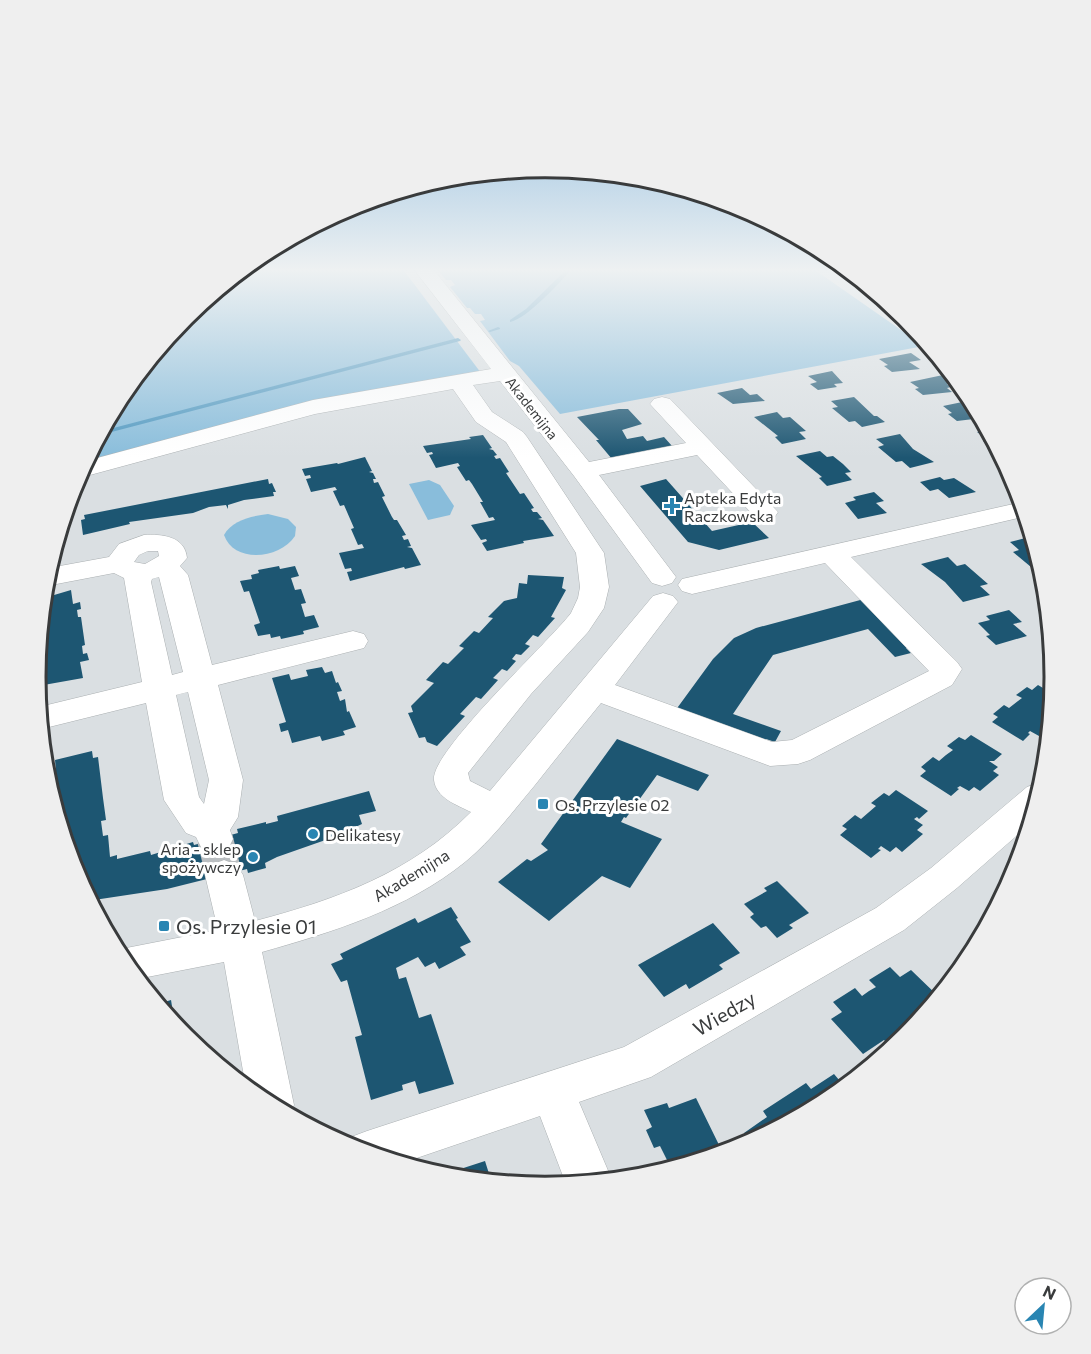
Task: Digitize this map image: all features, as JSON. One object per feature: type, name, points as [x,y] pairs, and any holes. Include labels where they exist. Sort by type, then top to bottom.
[{"type":"street","name":"Akademijna","points":[[136,962],[240,941],[347,908],[394,889],[453,851],[494,808],[595,689],[662,590],[583,471],[472,331]]},
{"type":"street","points":[[93,467],[313,406],[505,373]]},
{"type":"street","points":[[459,381],[484,417],[514,438],[590,553],[594,570],[595,589],[592,601],[572,632],[534,671],[458,761],[451,773],[451,782],[458,790],[494,808]]},
{"type":"street","points":[[662,404],[765,512]]},
{"type":"street","points":[[583,471],[702,447]]},
{"type":"street","points":[[662,590],[674,603],[688,600],[694,593],[692,585],[1016,511]]},
{"type":"street","points":[[595,689],[770,754],[781,754],[798,752],[941,678],[946,669],[832,554]]},
{"type":"street","points":[[57,576],[140,568],[174,575],[226,780],[217,848],[240,941],[269,1093]]},
{"type":"street","points":[[140,568],[137,582],[182,800],[217,848]]},
{"type":"street","points":[[49,716],[353,641]]},
{"type":"street","name":"Wiedzy","points":[[381,1148],[636,1063],[890,919],[944,878],[1027,806]]},
{"type":"street","points":[[552,1090],[586,1174]]},
{"type":"shaded area","points":[[186,331],[450,331],[481,373],[95,463],[113,427],[131,400],[170,348]]},
{"type":"shaded area","points":[[488,331],[903,331],[920,347],[560,414],[519,366],[510,361]]},
{"type":"shaded area","points":[[429,480],[440,485],[454,506],[450,515],[428,520],[409,484]]},
{"type":"shaded area","points":[[268,514],[288,519],[296,527],[295,536],[288,544],[279,550],[258,555],[237,551],[229,544],[224,535],[237,522]]},
{"type":"building","points":[[911,353],[921,360],[909,362],[920,369],[892,372],[884,366],[888,365],[879,359]]},
{"type":"building","points":[[832,371],[843,383],[834,384],[837,387],[818,390],[810,384],[817,382],[808,376]]},
{"type":"building","points":[[942,375],[951,387],[947,388],[952,392],[923,395],[915,389],[919,388],[910,382]]},
{"type":"building","points":[[742,388],[750,395],[757,394],[765,401],[733,404],[717,393]]},
{"type":"building","points":[[854,397],[874,416],[885,422],[862,427],[855,421],[849,422],[832,408],[838,407],[831,401]]},
{"type":"building","points":[[961,402],[972,419],[957,421],[948,414],[952,413],[943,406]]},
{"type":"building","points":[[628,409],[642,424],[622,430],[627,439],[643,436],[647,441],[664,437],[672,446],[612,459],[596,440],[599,440],[577,417]]},
{"type":"building","points":[[777,412],[783,418],[790,417],[806,431],[799,432],[806,439],[782,444],[775,437],[778,436],[754,417]]},
{"type":"building","points":[[900,434],[913,449],[934,462],[910,468],[902,461],[896,462],[878,447],[884,445],[876,439]]},
{"type":"building","points":[[483,435],[492,448],[489,449],[497,455],[494,456],[496,459],[500,458],[509,472],[506,473],[520,494],[524,493],[534,508],[531,509],[533,512],[537,512],[542,518],[538,519],[543,520],[554,536],[523,541],[524,543],[487,551],[482,543],[487,541],[486,539],[481,540],[471,525],[495,520],[493,517],[489,518],[472,484],[469,480],[466,481],[457,467],[460,466],[458,463],[436,468],[429,455],[433,454],[432,452],[427,453],[423,446]]},
{"type":"building","points":[[820,451],[827,457],[833,456],[843,464],[851,472],[845,473],[852,480],[827,486],[819,478],[822,477],[796,456]]},
{"type":"building","points":[[365,457],[372,471],[369,472],[373,473],[376,479],[373,479],[374,483],[378,482],[385,496],[382,497],[392,517],[397,520],[406,535],[402,536],[404,540],[408,539],[411,546],[407,547],[412,548],[421,565],[350,581],[347,572],[352,571],[351,568],[345,569],[339,553],[364,548],[362,544],[358,545],[351,529],[354,528],[344,505],[340,506],[333,491],[337,490],[335,487],[311,492],[306,479],[311,478],[310,475],[305,476],[302,469],[338,464]]},
{"type":"building","points":[[940,477],[944,480],[954,478],[976,492],[949,498],[938,489],[930,491],[920,482]]},
{"type":"building","points":[[268,479],[276,492],[273,492],[274,496],[244,500],[228,505],[228,509],[226,505],[209,507],[193,513],[129,522],[130,524],[83,535],[81,520],[85,519],[84,515]]},
{"type":"building","points":[[666,479],[712,531],[752,522],[769,538],[719,550],[688,542],[640,486]]},
{"type":"building","points":[[874,492],[884,501],[876,503],[887,513],[858,519],[845,503],[856,500],[853,497]]},
{"type":"building","points":[[1024,538],[1032,568],[1013,552],[1019,550],[1010,542]]},
{"type":"building","points":[[948,557],[957,566],[965,564],[988,584],[980,586],[990,595],[963,602],[945,582],[921,564]]},
{"type":"building","points":[[279,566],[280,569],[295,566],[299,576],[291,578],[295,590],[301,589],[306,603],[301,604],[305,617],[314,615],[319,627],[303,631],[304,634],[281,639],[280,636],[271,638],[270,634],[258,636],[254,625],[260,623],[249,591],[244,592],[240,581],[252,579],[251,575],[259,573],[258,570]]},
{"type":"building","points":[[528,575],[564,577],[562,588],[566,590],[551,617],[555,618],[538,637],[533,635],[525,644],[530,646],[521,655],[516,654],[512,659],[516,661],[507,671],[502,669],[493,678],[498,680],[481,699],[476,697],[460,714],[465,716],[437,746],[427,742],[425,737],[419,738],[408,713],[413,712],[411,706],[434,683],[426,680],[443,662],[448,664],[464,648],[459,646],[474,631],[479,633],[493,618],[488,617],[504,601],[517,598],[519,583],[527,584]]},
{"type":"building","points":[[71,590],[73,604],[80,602],[81,609],[77,610],[78,617],[81,617],[85,645],[82,646],[83,654],[87,653],[89,660],[80,662],[83,678],[46,684],[48,644],[54,595]]},
{"type":"building","points":[[864,599],[910,647],[906,648],[911,653],[895,657],[868,629],[773,655],[733,714],[781,731],[775,742],[766,739],[763,744],[675,711],[713,659],[734,638],[756,628]]},
{"type":"building","points":[[1009,610],[1022,622],[1013,624],[1027,636],[996,645],[986,636],[990,635],[978,623],[990,620],[986,616]]},
{"type":"building","points":[[322,667],[325,673],[332,671],[342,691],[337,692],[340,701],[345,699],[347,712],[349,711],[356,727],[343,731],[345,735],[322,741],[320,736],[292,743],[288,730],[281,732],[279,724],[286,722],[272,678],[289,674],[291,680],[308,676],[306,670]]},
{"type":"building","points":[[1038,685],[1044,688],[1041,735],[1039,736],[1030,731],[1023,741],[992,722],[998,717],[993,714],[1004,705],[1009,708],[1022,698],[1016,695],[1027,687],[1032,690]]},
{"type":"building","points":[[971,735],[1002,754],[994,761],[989,761],[998,767],[993,771],[999,775],[980,791],[974,787],[969,791],[960,786],[951,796],[920,776],[926,771],[921,767],[933,757],[939,761],[953,750],[947,746],[959,737],[965,740]]},
{"type":"building","points":[[617,739],[709,775],[698,791],[657,775],[621,822],[662,839],[630,888],[602,876],[549,921],[498,882],[527,859],[531,861],[548,850],[541,844]]},
{"type":"building","points":[[92,751],[93,758],[98,757],[106,820],[101,821],[103,836],[108,835],[110,857],[117,855],[117,859],[150,851],[151,855],[193,842],[194,845],[238,833],[237,829],[278,821],[277,816],[369,791],[376,811],[359,815],[362,824],[334,837],[277,857],[265,863],[266,868],[248,873],[247,869],[167,889],[99,899],[73,837],[56,774],[55,760]]},
{"type":"building","points":[[896,790],[928,811],[919,819],[917,817],[914,819],[923,825],[917,830],[923,834],[902,852],[896,847],[890,852],[881,846],[878,849],[881,850],[871,858],[840,835],[847,829],[842,826],[855,815],[861,819],[876,806],[871,803],[884,793],[889,796]]},
{"type":"building","points":[[777,881],[809,913],[789,925],[793,928],[777,938],[766,926],[761,928],[750,917],[754,914],[744,904],[767,891],[764,888]]},
{"type":"building","points":[[451,907],[471,942],[460,947],[466,955],[439,969],[435,962],[425,967],[418,957],[396,968],[399,979],[406,977],[419,1018],[431,1014],[454,1084],[419,1094],[415,1081],[402,1085],[403,1090],[371,1100],[355,1037],[362,1035],[347,980],[341,982],[331,964],[343,959],[340,954],[415,918],[418,923]]},
{"type":"building","points":[[713,923],[740,953],[719,965],[723,969],[689,989],[686,984],[664,997],[638,965]]},
{"type":"building","points":[[890,967],[900,977],[911,970],[933,991],[886,1042],[884,1040],[863,1054],[831,1019],[842,1012],[833,1002],[855,988],[862,996],[876,987],[869,980]]},
{"type":"building","points":[[834,1074],[839,1080],[795,1109],[766,1125],[744,1133],[767,1117],[763,1111],[806,1083],[811,1089]]},
{"type":"building","points":[[696,1098],[719,1145],[667,1161],[660,1146],[654,1148],[646,1130],[652,1127],[644,1110],[667,1103],[669,1108]]},
{"type":"building","points":[[485,1161],[489,1173],[480,1172],[462,1169]]},
{"type":"waterway","points":[[111,430],[458,340]]},
{"type":"tunnel","points":[[215,839],[224,875]]},
{"type":"place","name":"Apteka Edyta Raczkowska","points":[[672,506]]},
{"type":"place","name":"Os. Przylesie 02","points":[[543,804]]},
{"type":"place","name":"Delikatesy","points":[[313,834]]},
{"type":"place","name":"Aria - sklep spożywczy","points":[[253,857]]},
{"type":"place","name":"Os. Przylesie 01","points":[[164,926]]}]
